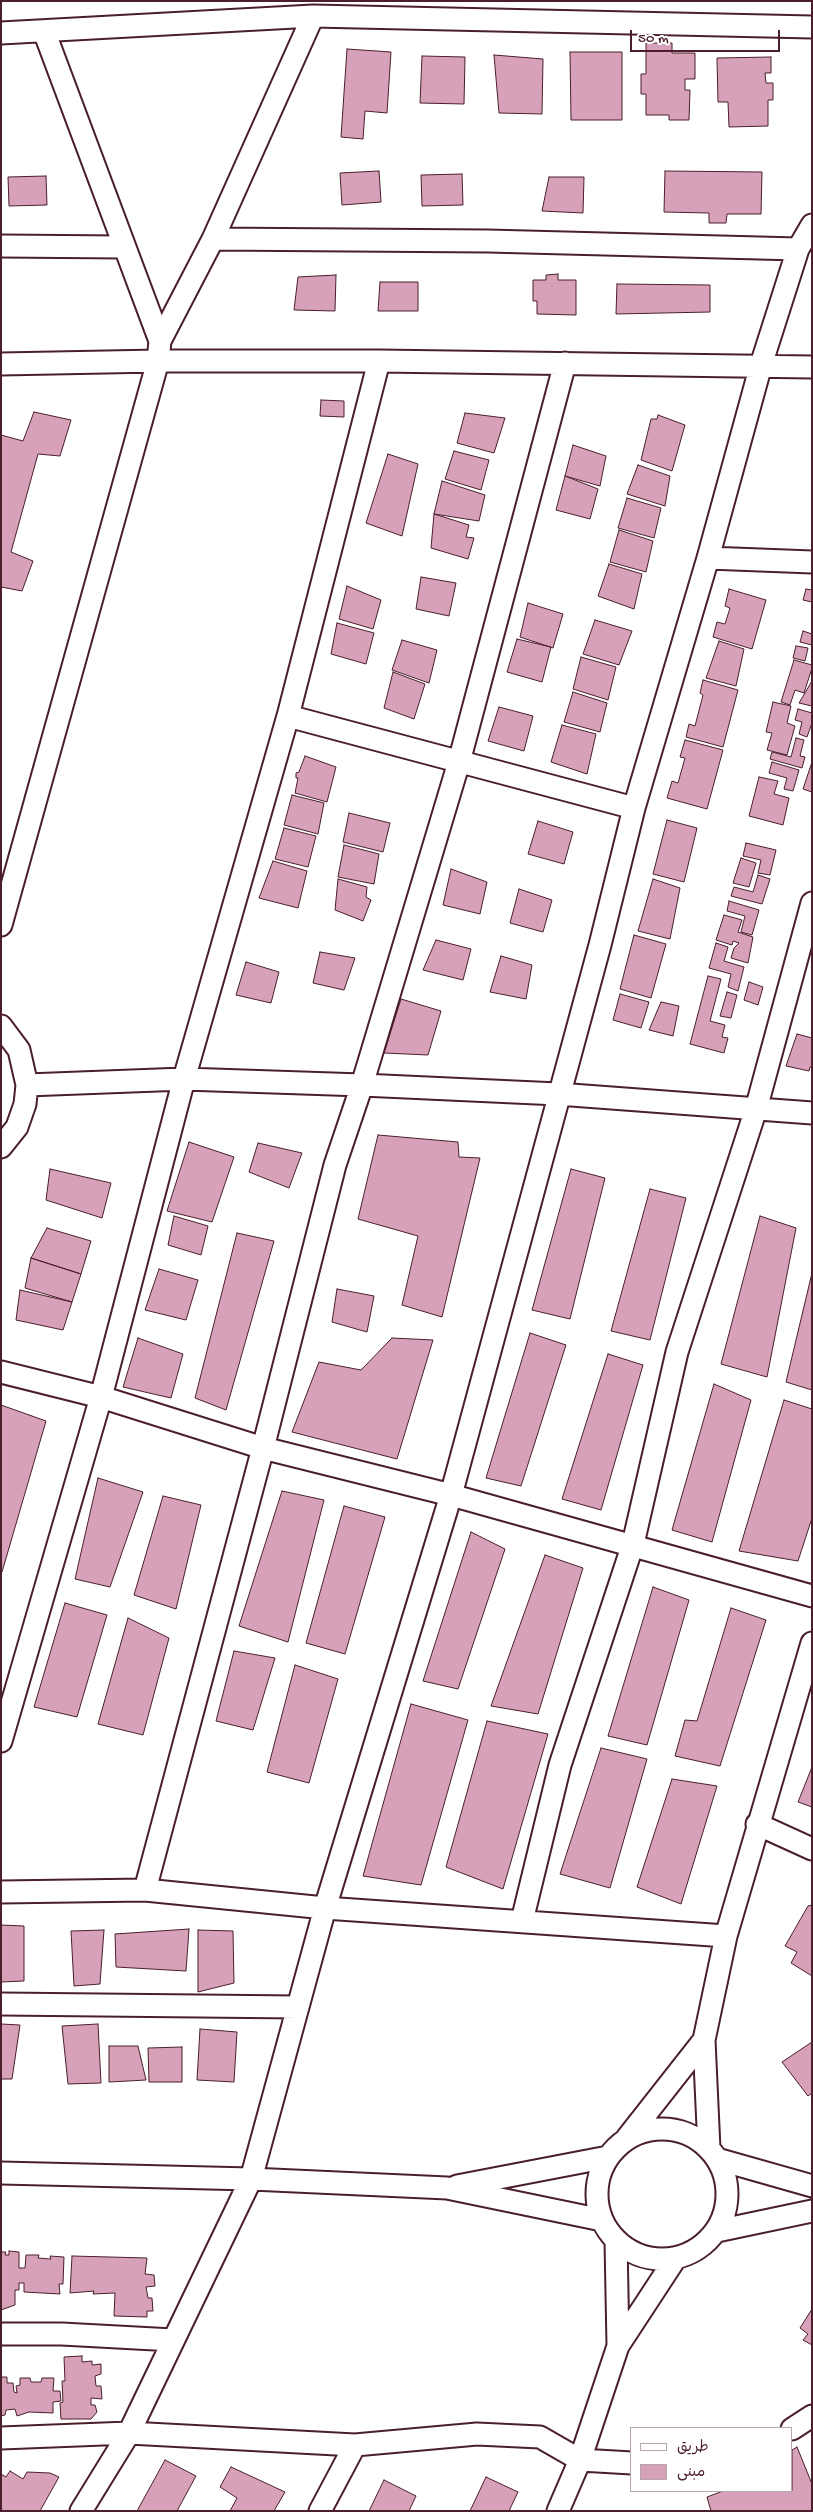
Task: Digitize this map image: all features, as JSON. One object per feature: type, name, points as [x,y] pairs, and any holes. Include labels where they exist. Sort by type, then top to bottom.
[{"type":"street","points":[[1,33],[313,16],[812,27]]},
{"type":"street","points":[[1,925],[159,351],[213,239],[313,16]]},
{"type":"street","points":[[44,32],[159,351]]},
{"type":"street","points":[[81,2511],[129,2433],[251,2179],[325,1908],[451,1495],[558,1094],[600,945],[634,808],[708,558],[761,365],[798,249],[812,225]]},
{"type":"street","points":[[213,239],[488,241],[798,249]]},
{"type":"street","points":[[1,246],[123,247]]},
{"type":"street","points":[[1,364],[159,351],[379,361],[812,367]]},
{"type":"street","points":[[1,1741],[101,1397],[184,1079],[288,716],[379,361]]},
{"type":"street","points":[[145,1890],[263,1448],[335,1165],[362,1085],[459,762],[565,363]]},
{"type":"street","points":[[708,558],[812,562]]},
{"type":"street","points":[[288,716],[634,808]]},
{"type":"street","points":[[522,1920],[560,1765],[633,1544],[677,1352],[756,1109],[812,903]]},
{"type":"street","points":[[1,1026],[19,1050],[27,1085],[26,1104],[17,1128],[1,1147]]},
{"type":"street","points":[[27,1085],[184,1079],[362,1085],[558,1094],[812,1113]]},
{"type":"street","points":[[1,1372],[101,1397],[263,1448],[451,1495],[633,1544],[812,1596]]},
{"type":"street","points":[[713,2154],[704,2040],[726,1936],[812,1643]]},
{"type":"street","points":[[758,1824],[812,1849]]},
{"type":"street","points":[[1,1892],[145,1890],[325,1908],[522,1920],[726,1936]]},
{"type":"street","points":[[1,2004],[298,2007]]},
{"type":"street","points":[[627,2139],[652,2129],[664,2129],[689,2135],[713,2154],[723,2170],[727,2194],[726,2207],[717,2231],[699,2249],[675,2259],[649,2259],[626,2249],[616,2241],[602,2220],[598,2208],[597,2188],[602,2169],[608,2157],[627,2139],[704,2040]]},
{"type":"street","points":[[713,2154],[812,2186]]},
{"type":"street","points":[[447,2188],[608,2157]]},
{"type":"street","points":[[1,2173],[251,2179],[447,2188],[602,2220]]},
{"type":"street","points":[[717,2231],[812,2211]]},
{"type":"street","points":[[616,2241],[618,2346]]},
{"type":"street","points":[[558,2511],[580,2460],[618,2346],[675,2259]]},
{"type":"street","points":[[1,2334],[62,2334],[173,2340]]},
{"type":"street","points":[[793,2428],[812,2416]]},
{"type":"street","points":[[1,2438],[129,2433],[355,2445],[477,2434],[540,2437],[580,2460],[630,2463]]},
{"type":"street","points":[[320,2511],[355,2445]]},
{"type":"building","points":[[646,43],[672,43],[672,53],[695,53],[695,79],[685,79],[685,90],[690,90],[689,120],[669,120],[669,115],[646,115],[646,94],[641,94],[641,74],[646,74]]},
{"type":"building","points":[[347,49],[391,52],[387,113],[365,111],[363,139],[341,137]]},
{"type":"building","points":[[570,52],[622,52],[622,120],[571,120]]},
{"type":"building","points":[[494,55],[543,59],[542,114],[499,113]]},
{"type":"building","points":[[422,56],[465,57],[464,104],[420,103]]},
{"type":"building","points":[[771,57],[771,73],[765,73],[766,83],[773,83],[773,100],[768,100],[768,126],[729,127],[728,102],[718,102],[717,58]]},
{"type":"building","points":[[379,171],[381,202],[342,205],[340,173]]},
{"type":"building","points":[[665,171],[762,172],[761,214],[727,214],[726,223],[709,223],[709,213],[664,212]]},
{"type":"building","points":[[462,174],[463,205],[422,206],[421,175]]},
{"type":"building","points":[[46,176],[47,205],[9,206],[8,177]]},
{"type":"building","points":[[549,177],[584,177],[583,213],[542,211]]},
{"type":"building","points":[[558,274],[558,280],[576,280],[576,315],[537,314],[537,301],[533,301],[533,280],[546,280],[546,275]]},
{"type":"building","points":[[336,275],[335,311],[294,310],[298,277]]},
{"type":"building","points":[[380,282],[418,282],[418,311],[378,311]]},
{"type":"building","points":[[617,284],[710,285],[710,312],[616,314]]},
{"type":"building","points":[[321,400],[344,401],[344,417],[320,416]]},
{"type":"building","points":[[34,412],[71,420],[60,456],[38,454],[11,552],[33,561],[22,591],[1,587],[1,435],[23,441]]},
{"type":"building","points":[[465,413],[505,418],[494,453],[457,443]]},
{"type":"building","points":[[658,415],[685,425],[672,471],[641,460],[651,419],[657,419]]},
{"type":"building","points":[[573,445],[606,456],[600,486],[565,476]]},
{"type":"building","points":[[454,451],[489,460],[481,490],[445,479]]},
{"type":"building","points":[[388,454],[418,464],[402,536],[366,523]]},
{"type":"building","points":[[638,465],[670,476],[665,506],[627,494]]},
{"type":"building","points":[[565,476],[598,489],[590,519],[556,510]]},
{"type":"building","points":[[442,481],[485,495],[479,521],[434,514]]},
{"type":"building","points":[[627,498],[661,508],[654,538],[618,528]]},
{"type":"building","points":[[434,514],[469,525],[466,537],[474,538],[468,559],[431,548]]},
{"type":"building","points":[[619,530],[653,541],[646,572],[610,562]]},
{"type":"building","points":[[609,564],[642,574],[634,609],[598,596]]},
{"type":"building","points":[[421,577],[456,583],[449,616],[416,609]]},
{"type":"building","points":[[347,586],[381,600],[373,629],[339,619]]},
{"type":"building","points":[[729,589],[766,600],[752,649],[713,637],[717,622],[725,624],[730,608],[725,606]]},
{"type":"building","points":[[806,589],[812,590],[812,602],[803,600]]},
{"type":"building","points":[[528,603],[563,614],[553,648],[520,637]]},
{"type":"building","points":[[595,620],[632,631],[619,665],[583,654]]},
{"type":"building","points":[[337,623],[374,633],[366,664],[331,654]]},
{"type":"building","points":[[803,631],[812,634],[812,645],[800,642]]},
{"type":"building","points":[[517,639],[551,647],[542,682],[507,672]]},
{"type":"building","points":[[402,640],[437,650],[429,683],[392,670]]},
{"type":"building","points":[[719,641],[744,649],[736,686],[706,678]]},
{"type":"building","points":[[796,646],[808,648],[805,661],[793,658]]},
{"type":"building","points":[[581,657],[616,667],[608,700],[573,689]]},
{"type":"building","points":[[794,660],[812,665],[812,668],[804,693],[795,690],[790,705],[781,702]]},
{"type":"building","points":[[393,672],[425,684],[414,719],[384,708]]},
{"type":"building","points":[[703,680],[738,690],[723,747],[686,737],[689,724],[695,726],[703,695],[700,693]]},
{"type":"building","points":[[812,681],[812,706],[799,703]]},
{"type":"building","points":[[573,692],[607,703],[600,732],[564,722]]},
{"type":"building","points":[[773,702],[791,706],[787,723],[795,726],[787,755],[767,750],[772,733],[766,732]]},
{"type":"building","points":[[499,707],[533,716],[524,751],[488,741]]},
{"type":"building","points":[[798,709],[812,713],[812,723],[807,737],[799,734],[802,722],[795,720]]},
{"type":"building","points":[[562,725],[596,734],[587,774],[551,762]]},
{"type":"building","points":[[796,738],[804,740],[800,756],[805,757],[802,768],[770,759],[772,752],[791,757]]},
{"type":"building","points":[[685,740],[723,750],[707,809],[667,798],[672,781],[678,783],[685,758],[680,757]]},
{"type":"building","points":[[305,756],[336,767],[327,802],[295,793],[298,778],[296,778],[296,773],[299,772]]},
{"type":"building","points":[[772,762],[799,770],[793,791],[784,789],[787,778],[769,773]]},
{"type":"building","points":[[812,762],[812,792],[803,789]]},
{"type":"building","points":[[759,777],[778,781],[774,794],[789,798],[783,825],[749,816]]},
{"type":"building","points":[[292,795],[324,803],[318,834],[284,825]]},
{"type":"building","points":[[349,813],[390,823],[383,852],[343,842]]},
{"type":"building","points":[[667,820],[697,828],[684,882],[653,874]]},
{"type":"building","points":[[538,821],[573,832],[564,864],[528,854]]},
{"type":"building","points":[[284,828],[316,836],[308,867],[275,859]]},
{"type":"building","points":[[746,843],[776,850],[770,875],[758,873],[761,860],[743,856]]},
{"type":"building","points":[[344,845],[379,854],[374,884],[338,877]]},
{"type":"building","points":[[741,858],[756,863],[749,887],[733,883]]},
{"type":"building","points":[[273,861],[307,871],[298,908],[259,898]]},
{"type":"building","points":[[451,869],[487,882],[480,914],[443,905]]},
{"type":"building","points":[[758,875],[770,879],[762,904],[731,896],[734,887],[753,892]]},
{"type":"building","points":[[338,879],[367,887],[366,897],[371,900],[363,921],[335,910]]},
{"type":"building","points":[[653,879],[680,888],[670,939],[638,931]]},
{"type":"building","points":[[519,889],[552,900],[543,932],[510,923]]},
{"type":"building","points":[[729,901],[759,910],[752,935],[741,932],[745,916],[727,911]]},
{"type":"building","points":[[724,915],[742,920],[738,932],[753,937],[748,963],[731,958],[734,948],[739,943],[733,941],[732,945],[716,940]]},
{"type":"building","points":[[634,935],[666,944],[651,998],[620,989]]},
{"type":"building","points":[[436,940],[471,949],[463,980],[423,970]]},
{"type":"building","points":[[716,943],[728,947],[724,961],[744,967],[738,991],[728,987],[731,974],[709,968]]},
{"type":"building","points":[[320,952],[355,958],[344,990],[313,983]]},
{"type":"building","points":[[501,956],[532,965],[526,999],[490,992]]},
{"type":"building","points":[[246,962],[279,972],[271,1003],[236,995]]},
{"type":"building","points":[[708,976],[721,979],[710,1021],[725,1025],[722,1037],[728,1038],[724,1053],[690,1044]]},
{"type":"building","points":[[749,982],[763,987],[758,1005],[744,1000]]},
{"type":"building","points":[[727,992],[737,995],[731,1018],[720,1016]]},
{"type":"building","points":[[620,994],[649,1002],[641,1028],[613,1020]]},
{"type":"building","points":[[401,999],[441,1011],[428,1055],[384,1053]]},
{"type":"building","points":[[661,1002],[679,1006],[673,1036],[649,1030]]},
{"type":"building","points":[[797,1034],[812,1038],[812,1067],[810,1067],[809,1071],[786,1066]]},
{"type":"building","points":[[378,1135],[458,1142],[459,1157],[480,1158],[442,1317],[402,1305],[418,1236],[358,1219]]},
{"type":"building","points":[[189,1142],[234,1157],[212,1222],[167,1211]]},
{"type":"building","points":[[258,1143],[302,1153],[289,1188],[249,1172]]},
{"type":"building","points":[[50,1169],[111,1183],[102,1218],[46,1200]]},
{"type":"building","points":[[571,1169],[605,1178],[570,1319],[532,1310]]},
{"type":"building","points":[[650,1189],[686,1198],[650,1340],[611,1331]]},
{"type":"building","points":[[174,1216],[208,1226],[201,1255],[168,1245]]},
{"type":"building","points":[[760,1216],[796,1228],[767,1377],[721,1364]]},
{"type":"building","points":[[47,1228],[91,1241],[81,1274],[31,1258]]},
{"type":"building","points":[[237,1233],[274,1241],[226,1410],[195,1398]]},
{"type":"building","points":[[31,1258],[81,1274],[72,1302],[25,1288]]},
{"type":"building","points":[[159,1269],[198,1280],[186,1320],[145,1310]]},
{"type":"building","points":[[812,1273],[812,1390],[786,1382]]},
{"type":"building","points":[[337,1289],[374,1296],[367,1332],[332,1322]]},
{"type":"building","points":[[20,1290],[72,1302],[63,1330],[16,1320]]},
{"type":"building","points":[[530,1333],[566,1345],[521,1486],[486,1478]]},
{"type":"building","points":[[138,1338],[183,1354],[171,1398],[123,1387]]},
{"type":"building","points":[[392,1338],[433,1340],[397,1459],[292,1432],[319,1362],[361,1370]]},
{"type":"building","points":[[608,1354],[643,1365],[601,1510],[562,1499]]},
{"type":"building","points":[[714,1384],[751,1400],[712,1542],[672,1530]]},
{"type":"building","points":[[784,1400],[812,1409],[812,1518],[798,1561],[739,1551]]},
{"type":"building","points":[[1,1405],[46,1421],[2,1572],[1,1572]]},
{"type":"building","points":[[98,1478],[143,1492],[110,1587],[75,1579]]},
{"type":"building","points":[[282,1491],[324,1500],[288,1642],[239,1626]]},
{"type":"building","points":[[163,1496],[201,1505],[176,1609],[134,1595]]},
{"type":"building","points":[[344,1506],[385,1517],[345,1654],[306,1643]]},
{"type":"building","points":[[471,1532],[505,1549],[458,1689],[423,1681]]},
{"type":"building","points":[[545,1555],[583,1568],[538,1714],[491,1706]]},
{"type":"building","points":[[653,1587],[689,1600],[647,1745],[608,1736]]},
{"type":"building","points":[[65,1603],[107,1615],[77,1717],[34,1707]]},
{"type":"building","points":[[731,1608],[766,1620],[720,1766],[675,1756],[685,1720],[697,1721]]},
{"type":"building","points":[[128,1618],[169,1638],[143,1735],[98,1724]]},
{"type":"building","points":[[234,1651],[275,1658],[253,1730],[216,1721]]},
{"type":"building","points":[[295,1665],[338,1679],[309,1783],[267,1772]]},
{"type":"building","points":[[411,1704],[468,1720],[421,1885],[363,1876]]},
{"type":"building","points":[[487,1721],[548,1734],[503,1889],[446,1867]]},
{"type":"building","points":[[601,1748],[647,1759],[610,1888],[560,1874]]},
{"type":"building","points":[[812,1767],[812,1807],[798,1802]]},
{"type":"building","points":[[672,1779],[717,1786],[681,1904],[637,1887]]},
{"type":"building","points":[[812,1905],[812,1976],[791,1963],[797,1952],[785,1946],[808,1906]]},
{"type":"building","points":[[1,1925],[24,1926],[24,1981],[1,1982]]},
{"type":"building","points":[[189,1929],[186,1971],[116,1967],[115,1934]]},
{"type":"building","points":[[104,1930],[100,1984],[74,1986],[71,1931]]},
{"type":"building","points":[[198,1930],[233,1931],[234,1983],[198,1992]]},
{"type":"building","points":[[1,2024],[20,2025],[12,2079],[1,2079]]},
{"type":"building","points":[[98,2024],[101,2083],[68,2084],[62,2026]]},
{"type":"building","points":[[200,2029],[237,2032],[234,2082],[197,2080]]},
{"type":"building","points":[[812,2042],[812,2093],[808,2096],[782,2062]]},
{"type":"building","points":[[109,2046],[138,2046],[146,2080],[109,2082]]},
{"type":"building","points":[[182,2047],[182,2082],[149,2082],[148,2048]]},
{"type":"building","points":[[9,2251],[19,2252],[19,2268],[25,2268],[26,2255],[39,2255],[38,2258],[51,2259],[50,2256],[64,2257],[63,2284],[59,2284],[60,2294],[24,2292],[24,2283],[19,2283],[19,2290],[15,2290],[15,2305],[1,2310],[1,2252],[6,2252],[5,2255],[9,2255]]},
{"type":"building","points":[[72,2256],[147,2258],[145,2274],[154,2275],[155,2286],[146,2287],[148,2298],[152,2298],[153,2311],[147,2311],[147,2317],[114,2316],[115,2293],[93,2294],[94,2291],[70,2293]]},
{"type":"building","points":[[812,2309],[812,2345],[803,2340],[808,2334],[800,2328]]},
{"type":"building","points":[[82,2356],[82,2362],[92,2361],[92,2365],[101,2364],[101,2374],[95,2376],[96,2386],[101,2386],[102,2399],[91,2398],[91,2405],[95,2405],[97,2412],[91,2419],[61,2419],[60,2403],[63,2402],[62,2381],[65,2381],[64,2357]]},
{"type":"building","points":[[1,2377],[7,2377],[7,2383],[13,2383],[14,2392],[17,2393],[16,2386],[20,2385],[20,2378],[30,2378],[31,2382],[41,2382],[42,2378],[54,2378],[53,2391],[60,2391],[61,2401],[53,2402],[53,2413],[29,2412],[17,2416],[15,2409],[6,2410],[5,2415],[1,2416]]},
{"type":"building","points":[[797,2447],[812,2484],[812,2511],[711,2511],[707,2497],[720,2492],[793,2492],[793,2449]]},
{"type":"building","points":[[165,2460],[196,2476],[177,2511],[137,2511]]},
{"type":"building","points":[[231,2467],[285,2492],[274,2511],[230,2511],[237,2498],[220,2487]]},
{"type":"building","points":[[10,2471],[23,2479],[27,2472],[50,2473],[59,2477],[40,2511],[1,2511],[1,2474],[6,2477]]},
{"type":"building","points":[[486,2477],[518,2492],[509,2511],[470,2511]]},
{"type":"building","points":[[384,2480],[416,2496],[409,2511],[369,2511]]}]
